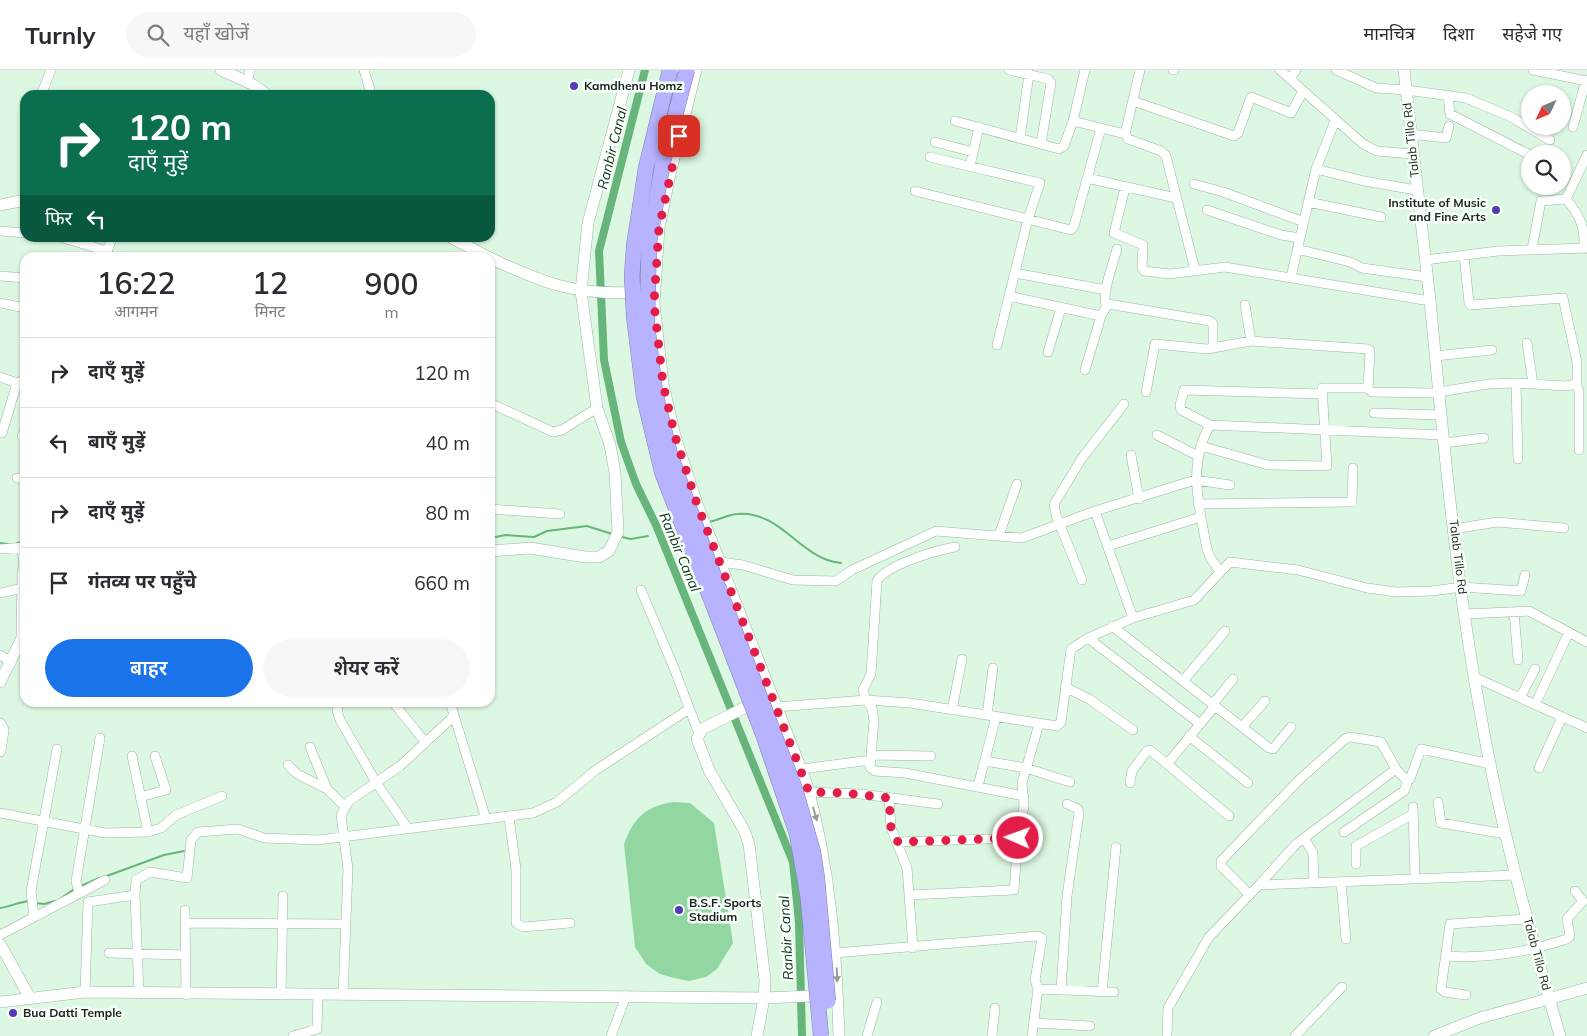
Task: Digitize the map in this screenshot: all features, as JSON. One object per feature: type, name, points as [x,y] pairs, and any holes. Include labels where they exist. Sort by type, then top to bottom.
[{"type":"highway","points":[[670,70],[646,168],[634,246],[632,276],[634,316],[644,397],[664,479],[763,734],[797,834],[808,898],[821,1036]]},
{"type":"highway","points":[[686,70],[663,162],[649,244],[647,324],[655,392],[670,454],[706,555],[795,789],[805,823],[820,898],[830,1036]]},
{"type":"street","points":[[44,90],[51,70]]},
{"type":"street","points":[[221,70],[248,82],[258,90]]},
{"type":"street","points":[[248,82],[250,70]]},
{"type":"street","points":[[364,70],[370,90]]},
{"type":"street","points":[[495,551],[530,548],[592,558],[605,555],[617,538],[614,464],[597,408],[585,291],[584,244],[629,70]]},
{"type":"street","points":[[664,70],[642,157],[629,242],[627,293],[637,388],[654,462],[744,711],[784,803],[798,861],[815,1036]]},
{"type":"street","points":[[696,70],[670,174],[659,228],[654,303],[663,384],[675,436],[697,504],[809,792],[823,848],[835,953],[839,1036]]},
{"type":"street","points":[[1009,70],[1048,79],[1052,83],[1041,144]]},
{"type":"street","points":[[955,121],[1062,149],[1073,121],[1085,70]]},
{"type":"street","points":[[1125,134],[1140,70]]},
{"type":"street","points":[[1280,70],[1335,121],[1370,149],[1412,154]]},
{"type":"street","points":[[1290,79],[1296,70]]},
{"type":"street","points":[[1336,70],[1376,88],[1448,95],[1491,107],[1520,121],[1550,140]]},
{"type":"street","name":"Talab Tillo Rd","points":[[1404,70],[1416,190],[1426,260],[1449,489],[1474,677],[1506,834],[1535,950],[1560,1036]]},
{"type":"street","points":[[1533,70],[1586,81],[1573,127]]},
{"type":"street","points":[[1020,138],[1029,74]]},
{"type":"street","points":[[1133,101],[1234,136],[1238,133],[1251,97],[1291,113],[1303,91]]},
{"type":"street","points":[[1448,95],[1450,114],[1521,150]]},
{"type":"street","points":[[1073,121],[1125,134],[1128,139],[1164,153],[1195,270]]},
{"type":"street","points":[[1291,277],[1316,169],[1335,121]]},
{"type":"street","points":[[1410,134],[1446,138],[1449,126]]},
{"type":"street","points":[[970,166],[979,127]]},
{"type":"street","points":[[915,191],[1071,230],[1074,226],[1101,128]]},
{"type":"street","points":[[935,142],[973,152]]},
{"type":"street","points":[[1566,199],[1587,155]]},
{"type":"street","points":[[930,157],[1039,182],[996,345]]},
{"type":"street","points":[[1316,169],[1364,181],[1416,190]]},
{"type":"street","points":[[1087,178],[1176,198]]},
{"type":"street","points":[[1194,184],[1224,192],[1304,222]]},
{"type":"street","points":[[1126,188],[1114,233],[1143,245],[1143,270],[1165,274],[1225,267],[1430,301]]},
{"type":"street","points":[[1426,260],[1532,249],[1585,248],[1584,218],[1566,199]]},
{"type":"street","points":[[1532,249],[1541,201],[1566,199]]},
{"type":"street","points":[[0,204],[20,201]]},
{"type":"street","points":[[1308,202],[1381,217]]},
{"type":"street","points":[[1207,210],[1281,234],[1300,238]]},
{"type":"street","points":[[0,231],[20,233]]},
{"type":"street","points":[[74,242],[101,252]]},
{"type":"street","points":[[460,242],[479,252]]},
{"type":"street","points":[[1085,370],[1106,305],[1104,300],[1117,249]]},
{"type":"street","points":[[1297,249],[1350,262],[1362,268],[1427,277]]},
{"type":"street","points":[[1464,255],[1469,303],[1471,305],[1564,298],[1577,362],[1577,385],[1583,415],[1579,450]]},
{"type":"street","points":[[495,260],[533,278],[585,291],[610,293],[642,292],[647,294],[654,303]]},
{"type":"street","points":[[1015,274],[1106,290]]},
{"type":"street","points":[[0,276],[20,278]]},
{"type":"street","points":[[1009,296],[1101,316]]},
{"type":"street","points":[[0,303],[20,307]]},
{"type":"street","points":[[1106,305],[1112,303],[1210,321],[1213,324],[1213,348]]},
{"type":"street","points":[[1245,305],[1251,341]]},
{"type":"street","points":[[1048,352],[1061,308]]},
{"type":"street","points":[[1146,392],[1155,344],[1213,348],[1251,341],[1368,349],[1370,351],[1368,388]]},
{"type":"street","points":[[1527,343],[1533,384]]},
{"type":"street","points":[[1435,356],[1492,350]]},
{"type":"street","points":[[0,377],[20,381]]},
{"type":"street","points":[[1201,446],[1268,465],[1324,466],[1328,463],[1322,394],[1322,388],[1324,387],[1368,388],[1372,392],[1439,392],[1473,385],[1516,383],[1577,385]]},
{"type":"street","points":[[1516,383],[1518,458]]},
{"type":"street","points":[[2,433],[20,384]]},
{"type":"street","points":[[1322,394],[1184,390],[1181,410],[1210,425],[1325,430],[1444,439],[1484,438]]},
{"type":"street","points":[[1082,580],[1054,508],[1056,499],[1082,458],[1124,404]]},
{"type":"street","points":[[495,406],[554,432],[562,430],[597,408]]},
{"type":"street","points":[[1374,413],[1441,416]]},
{"type":"street","points":[[1210,425],[1198,456],[1195,480],[1207,549],[1216,566]]},
{"type":"street","points":[[1157,435],[1198,456]]},
{"type":"street","points":[[1131,455],[1139,499]]},
{"type":"street","points":[[1198,504],[1352,502],[1354,468]]},
{"type":"street","points":[[720,562],[743,565],[793,580],[836,581],[852,570],[932,532],[1022,538],[1095,511],[1139,499],[1195,480],[1230,484]]},
{"type":"street","points":[[999,535],[1017,484]]},
{"type":"street","points":[[495,509],[560,514]]},
{"type":"street","points":[[1095,511],[1131,612]]},
{"type":"street","points":[[1108,546],[1201,517]]},
{"type":"street","points":[[1454,528],[1497,522],[1564,528]]},
{"type":"street","points":[[0,549],[20,547]]},
{"type":"street","points":[[955,547],[920,556],[879,578],[870,674],[863,690],[866,700],[872,708],[874,721],[870,767],[872,770],[905,773],[1024,796]]},
{"type":"street","points":[[776,707],[866,700],[910,703],[1055,726],[1060,724],[1069,652],[1131,612],[1194,600],[1202,594],[1216,566],[1228,562],[1298,570],[1367,588],[1396,592],[1423,592],[1462,587],[1521,591],[1525,576]]},
{"type":"street","points":[[0,592],[20,589]]},
{"type":"street","points":[[641,590],[699,734]]},
{"type":"street","points":[[1514,612],[1518,660]]},
{"type":"street","points":[[1465,614],[1532,612],[1587,642]]},
{"type":"street","points":[[1112,626],[1271,749],[1291,727]]},
{"type":"street","points":[[1184,681],[1225,631]]},
{"type":"street","points":[[1535,705],[1570,632]]},
{"type":"street","points":[[1088,638],[1200,724]]},
{"type":"street","points":[[0,682],[20,642]]},
{"type":"street","points":[[0,655],[11,662]]},
{"type":"street","points":[[952,710],[962,660]]},
{"type":"street","points":[[987,715],[994,668]]},
{"type":"street","points":[[1520,698],[1535,669]]},
{"type":"street","points":[[1474,677],[1587,728]]},
{"type":"street","points":[[1167,764],[1200,724],[1233,679]]},
{"type":"street","points":[[1064,687],[1089,699],[1133,730]]},
{"type":"street","points":[[1242,727],[1265,702]]},
{"type":"street","points":[[338,707],[337,710],[340,720],[376,784],[407,827]]},
{"type":"street","points":[[397,707],[425,742]]},
{"type":"street","points":[[451,707],[486,819]]},
{"type":"street","points":[[139,994],[136,880],[146,873],[187,878],[192,836],[198,832],[231,829],[264,838],[312,840],[533,813],[557,802],[596,770],[689,709]]},
{"type":"street","points":[[744,711],[702,729],[699,734],[698,745],[709,770],[744,830],[749,844],[765,980],[764,998],[757,1036]]},
{"type":"street","points":[[343,995],[347,865],[340,821],[344,806],[376,784],[454,716]]},
{"type":"street","points":[[978,786],[996,717]]},
{"type":"street","points":[[1539,768],[1562,717]]},
{"type":"street","points":[[0,724],[3,730],[0,751]]},
{"type":"street","points":[[909,895],[1014,890],[1018,838],[1024,796],[1022,785],[1039,724]]},
{"type":"street","points":[[1189,736],[1248,784]]},
{"type":"street","points":[[1249,894],[1221,866],[1221,861],[1300,779],[1345,739],[1350,737],[1381,742],[1396,769],[1408,781]]},
{"type":"street","points":[[78,890],[100,738]]},
{"type":"street","points":[[310,747],[327,789]]},
{"type":"street","points":[[34,917],[32,902],[57,749]]},
{"type":"street","points":[[1344,832],[1404,791],[1421,749],[1442,756],[1491,764]]},
{"type":"street","points":[[1130,783],[1132,771],[1148,750],[1230,816]]},
{"type":"street","points":[[132,756],[148,832]]},
{"type":"street","points":[[140,797],[166,790],[155,756]]},
{"type":"street","points":[[801,769],[871,758],[931,756]]},
{"type":"street","points":[[985,761],[1026,768],[1070,782]]},
{"type":"street","points":[[288,765],[297,774],[327,789],[344,806]]},
{"type":"street","points":[[1166,1036],[1166,1012],[1215,930],[1287,853],[1304,838],[1396,769]]},
{"type":"street","points":[[809,792],[845,793],[938,804]]},
{"type":"street","points":[[0,813],[112,834],[148,832],[161,828],[176,815],[222,796]]},
{"type":"street","points":[[889,798],[891,828],[907,868],[913,948]]},
{"type":"street","points":[[1438,802],[1441,822],[1506,834]]},
{"type":"street","points":[[1061,990],[1067,896],[1079,813],[1078,809],[1067,804]]},
{"type":"street","points":[[1356,864],[1356,846],[1413,811],[1415,878]]},
{"type":"street","points":[[509,817],[516,869],[516,923],[523,927],[570,923]]},
{"type":"street","points":[[898,842],[1018,838]]},
{"type":"street","points":[[1304,838],[1313,852],[1314,882]]},
{"type":"street","points":[[1102,992],[1116,847]]},
{"type":"street","points":[[1258,885],[1516,875]]},
{"type":"street","points":[[0,935],[78,890],[105,880]]},
{"type":"street","points":[[1341,882],[1346,939]]},
{"type":"street","points":[[1446,956],[1472,957],[1535,950],[1569,938],[1567,919],[1584,901],[1575,891]]},
{"type":"street","points":[[85,992],[88,902],[135,895]]},
{"type":"street","points":[[281,995],[284,896]]},
{"type":"street","points":[[185,910],[186,995]]},
{"type":"street","points":[[1466,995],[1442,990],[1449,925],[1452,922],[1474,924],[1527,919]]},
{"type":"street","points":[[185,923],[346,924]]},
{"type":"street","points":[[835,953],[1040,936],[1035,980],[1038,988],[1032,1036]]},
{"type":"street","points":[[0,944],[30,998]]},
{"type":"street","points":[[109,953],[186,955]]},
{"type":"street","points":[[1434,1036],[1480,1018],[1550,999],[1586,985]]},
{"type":"street","points":[[1295,1036],[1342,987]]},
{"type":"street","points":[[1038,988],[1114,992]]},
{"type":"street","points":[[0,1002],[85,992],[186,995],[764,998],[810,996]]},
{"type":"street","points":[[293,1036],[318,1029],[318,995]]},
{"type":"street","points":[[611,1036],[626,996]]},
{"type":"street","points":[[867,1036],[877,1002]]},
{"type":"street","points":[[992,1036],[995,1008]]},
{"type":"street","points":[[1034,1023],[1090,1026]]},
{"type":"green space","name":"B.S.F. Sports Stadium","points":[[674,802],[690,803],[714,823],[733,943],[717,969],[706,977],[689,981],[660,974],[646,964],[635,947],[624,844],[632,827],[642,814],[656,806]]},
{"type":"waterway","name":"Ranbir Canal","points":[[645,70],[599,251],[604,360],[621,442],[636,484],[656,525],[793,862],[799,922],[802,1036]]},
{"type":"waterway","points":[[708,522],[734,514],[753,515],[779,527],[814,553],[827,560],[841,563]]},
{"type":"waterway","points":[[495,537],[506,535],[534,537],[547,531],[587,526],[612,534]]},
{"type":"waterway","points":[[622,537],[631,539],[648,536]]},
{"type":"waterway","points":[[0,543],[8,544]]},
{"type":"waterway","points":[[104,877],[164,855],[184,851]]},
{"type":"waterway","points":[[81,886],[99,878]]},
{"type":"waterway","points":[[60,899],[74,889]]},
{"type":"waterway","points":[[0,908],[29,901]]},
{"type":"waterway","points":[[36,903],[44,904],[55,901]]},
{"type":"place","name":"Kamdhenu Homz","points":[[574,86]]},
{"type":"place","name":"Institute of Music and Fine Arts","points":[[1496,210]]},
{"type":"place","name":"B.S.F. Sports Stadium","points":[[679,910]]},
{"type":"place","name":"Bua Datti Temple","points":[[13,1013]]},
{"type":"route","points":[[679,136],[659,228],[654,303],[663,384],[675,436],[697,504],[809,792],[861,794],[889,798],[891,828],[898,842],[998,837],[1018,838]]}]
